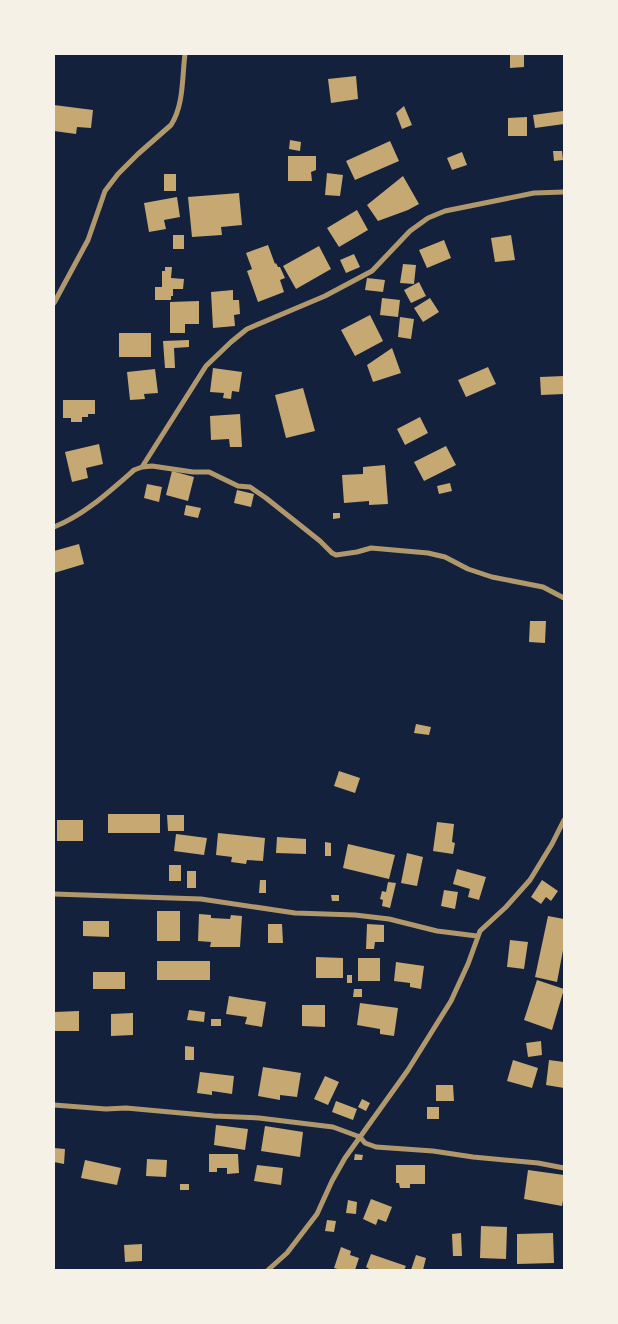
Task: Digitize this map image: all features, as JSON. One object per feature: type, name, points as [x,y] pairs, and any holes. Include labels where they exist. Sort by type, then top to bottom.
[{"type":"street","points":[[54,303],[88,240],[105,191],[118,174],[171,125],[177,115],[180,106],[185,54]]},
{"type":"street","points":[[142,467],[206,366],[231,342],[247,330],[325,296],[372,271],[410,231],[428,218],[444,211],[534,192],[564,192]]},
{"type":"street","points":[[54,527],[78,516],[134,470],[142,467],[152,466],[212,472],[226,481],[255,490],[320,541],[332,554],[357,552],[371,548],[428,553],[445,557],[461,566],[500,579],[544,587],[564,598]]},
{"type":"street","points":[[268,1270],[287,1253],[317,1214],[332,1181],[360,1137],[408,1070],[451,1001],[468,964],[477,936],[485,925],[506,907],[530,880],[564,820]]},
{"type":"street","points":[[54,894],[201,899],[295,912],[389,919],[437,932],[477,936]]},
{"type":"street","points":[[54,1105],[126,1108],[259,1118],[333,1127],[360,1137],[365,1143],[376,1147],[433,1151],[538,1163],[564,1168]]},
{"type":"building","points":[[510,54],[524,54],[524,67],[510,68]]},
{"type":"building","points":[[356,76],[358,99],[331,103],[328,79]]},
{"type":"building","points":[[54,105],[93,110],[91,128],[77,127],[76,134],[54,131]]},
{"type":"building","points":[[404,106],[412,125],[402,129],[396,113]]},
{"type":"building","points":[[563,111],[564,124],[535,128],[533,115]]},
{"type":"building","points":[[527,117],[527,136],[508,136],[508,118]]},
{"type":"building","points":[[290,140],[301,142],[300,151],[289,149]]},
{"type":"building","points":[[390,141],[399,161],[355,180],[346,161]]},
{"type":"building","points":[[553,151],[562,151],[563,160],[554,161]]},
{"type":"building","points":[[462,152],[467,165],[452,170],[447,158]]},
{"type":"building","points":[[288,156],[316,156],[316,170],[311,172],[312,181],[288,181]]},
{"type":"building","points":[[327,173],[343,175],[340,196],[325,195]]},
{"type":"building","points":[[164,174],[176,174],[176,191],[164,191]]},
{"type":"building","points":[[403,176],[419,204],[378,221],[367,205]]},
{"type":"building","points":[[239,193],[242,225],[221,227],[222,235],[192,237],[188,197]]},
{"type":"building","points":[[177,197],[180,217],[164,220],[166,229],[149,232],[144,203]]},
{"type":"building","points":[[357,210],[368,230],[339,247],[327,228]]},
{"type":"building","points":[[173,235],[184,235],[184,249],[173,249]]},
{"type":"building","points":[[511,235],[515,260],[495,262],[491,238]]},
{"type":"building","points":[[444,240],[451,258],[427,268],[419,250]]},
{"type":"building","points":[[268,245],[275,264],[280,267],[285,278],[280,280],[284,292],[258,302],[247,271],[252,269],[246,253]]},
{"type":"building","points":[[319,246],[331,269],[296,289],[283,266]]},
{"type":"building","points":[[354,254],[360,267],[346,273],[340,260]]},
{"type":"building","points":[[403,264],[416,265],[414,284],[400,283]]},
{"type":"building","points":[[165,267],[172,267],[171,278],[184,279],[183,289],[173,289],[171,300],[155,300],[155,287],[162,287],[162,271],[165,271]]},
{"type":"building","points":[[367,278],[385,280],[383,292],[365,290]]},
{"type":"building","points":[[419,282],[426,296],[411,303],[404,290]]},
{"type":"building","points":[[233,290],[233,300],[239,300],[240,314],[234,315],[235,326],[213,328],[211,292]]},
{"type":"building","points":[[382,298],[400,300],[398,317],[380,315]]},
{"type":"building","points":[[430,298],[439,312],[423,322],[414,308]]},
{"type":"building","points":[[199,301],[199,324],[185,324],[185,333],[170,333],[170,302]]},
{"type":"building","points":[[370,315],[383,341],[355,356],[341,330]]},
{"type":"building","points":[[400,317],[414,319],[411,339],[398,337]]},
{"type":"building","points":[[119,333],[151,333],[151,357],[119,357]]},
{"type":"building","points":[[189,340],[189,347],[174,348],[175,368],[165,368],[163,341]]},
{"type":"building","points":[[392,348],[401,373],[373,382],[367,365]]},
{"type":"building","points":[[488,367],[496,384],[466,397],[458,380]]},
{"type":"building","points":[[213,368],[242,372],[239,392],[232,391],[231,399],[223,398],[224,393],[210,392]]},
{"type":"building","points":[[155,369],[158,393],[144,394],[145,399],[130,400],[127,372]]},
{"type":"building","points":[[564,376],[564,394],[541,395],[540,377]]},
{"type":"building","points":[[303,388],[315,431],[286,438],[275,395]]},
{"type":"building","points":[[63,400],[95,400],[95,414],[88,414],[88,417],[82,417],[82,422],[71,422],[71,418],[63,418]]},
{"type":"building","points":[[240,414],[242,447],[230,447],[229,439],[211,440],[210,416]]},
{"type":"building","points":[[420,417],[428,433],[405,445],[397,429]]},
{"type":"building","points":[[99,444],[103,464],[86,468],[88,478],[72,482],[65,452]]},
{"type":"building","points":[[446,446],[456,465],[424,481],[414,462]]},
{"type":"building","points":[[385,465],[388,504],[369,505],[369,501],[344,503],[342,475],[363,474],[363,467]]},
{"type":"building","points":[[172,471],[194,477],[188,501],[166,495]]},
{"type":"building","points":[[450,483],[452,491],[439,494],[437,486]]},
{"type":"building","points":[[147,484],[162,487],[159,502],[144,498]]},
{"type":"building","points":[[237,490],[254,494],[251,507],[234,503]]},
{"type":"building","points":[[186,505],[201,508],[198,518],[184,515]]},
{"type":"building","points":[[333,513],[340,513],[340,518],[333,519]]},
{"type":"building","points":[[79,544],[84,564],[54,573],[54,551]]},
{"type":"building","points":[[530,621],[546,621],[545,643],[529,642]]},
{"type":"building","points":[[416,724],[431,727],[429,735],[414,733]]},
{"type":"building","points":[[339,771],[360,778],[355,793],[334,786]]},
{"type":"building","points":[[108,814],[160,814],[160,833],[108,833]]},
{"type":"building","points":[[167,815],[184,815],[184,831],[168,831]]},
{"type":"building","points":[[57,820],[83,820],[83,841],[57,841]]},
{"type":"building","points":[[437,822],[454,824],[452,842],[455,843],[453,854],[433,851]]},
{"type":"building","points":[[218,833],[265,838],[263,861],[247,860],[246,864],[231,862],[232,857],[216,855]]},
{"type":"building","points":[[176,834],[207,838],[204,855],[174,851]]},
{"type":"building","points":[[277,837],[306,839],[306,854],[276,853]]},
{"type":"building","points":[[325,842],[331,843],[331,856],[325,856]]},
{"type":"building","points":[[348,844],[395,855],[389,879],[343,868]]},
{"type":"building","points":[[407,853],[423,857],[417,886],[401,883]]},
{"type":"building","points":[[169,865],[181,865],[181,881],[169,881]]},
{"type":"building","points":[[457,869],[486,877],[479,900],[468,897],[470,889],[453,884]]},
{"type":"building","points":[[187,871],[196,871],[196,888],[187,888]]},
{"type":"building","points":[[260,880],[266,880],[266,893],[259,893]]},
{"type":"building","points":[[542,880],[558,891],[551,901],[546,897],[541,904],[531,897]]},
{"type":"building","points":[[388,882],[396,883],[390,908],[382,906],[383,900],[380,899],[382,891],[386,892]]},
{"type":"building","points":[[444,890],[458,892],[455,909],[441,906]]},
{"type":"building","points":[[331,895],[339,895],[339,901],[332,901]]},
{"type":"building","points":[[157,911],[180,911],[180,941],[157,941]]},
{"type":"building","points":[[199,914],[211,915],[211,918],[230,919],[231,915],[242,916],[240,947],[210,947],[211,942],[198,941]]},
{"type":"building","points":[[548,916],[564,919],[564,945],[557,982],[535,977]]},
{"type":"building","points":[[83,921],[109,921],[109,937],[83,936]]},
{"type":"building","points":[[268,924],[282,924],[283,943],[268,943]]},
{"type":"building","points":[[367,924],[384,925],[384,942],[375,942],[374,949],[366,949]]},
{"type":"building","points":[[510,940],[528,942],[524,969],[507,967]]},
{"type":"building","points":[[316,957],[343,958],[343,978],[316,978]]},
{"type":"building","points":[[358,958],[380,958],[380,981],[358,981]]},
{"type":"building","points":[[157,961],[210,961],[210,980],[157,980]]},
{"type":"building","points":[[396,962],[424,966],[421,989],[410,987],[410,983],[394,981]]},
{"type":"building","points":[[93,972],[125,972],[125,989],[93,989]]},
{"type":"building","points":[[347,975],[352,975],[352,983],[347,983]]},
{"type":"building","points":[[537,980],[564,989],[552,1030],[524,1020]]},
{"type":"building","points":[[354,989],[362,989],[362,997],[353,997]]},
{"type":"building","points":[[229,996],[266,1002],[262,1027],[245,1024],[247,1017],[226,1014]]},
{"type":"building","points":[[360,1003],[398,1008],[394,1036],[380,1034],[380,1029],[357,1025]]},
{"type":"building","points":[[302,1005],[325,1005],[325,1027],[302,1026]]},
{"type":"building","points":[[189,1010],[205,1012],[204,1022],[187,1020]]},
{"type":"building","points":[[79,1011],[79,1031],[54,1031],[54,1012]]},
{"type":"building","points":[[133,1013],[133,1035],[111,1036],[111,1014]]},
{"type":"building","points":[[211,1019],[221,1019],[221,1026],[211,1026]]},
{"type":"building","points":[[541,1041],[542,1055],[528,1057],[526,1043]]},
{"type":"building","points":[[185,1046],[194,1047],[194,1060],[185,1060]]},
{"type":"building","points":[[513,1060],[538,1068],[532,1088],[507,1081]]},
{"type":"building","points":[[549,1060],[564,1062],[564,1088],[546,1085]]},
{"type":"building","points":[[263,1067],[301,1073],[297,1097],[280,1095],[280,1100],[258,1096]]},
{"type":"building","points":[[200,1072],[234,1076],[232,1094],[212,1091],[212,1095],[197,1093]]},
{"type":"building","points":[[325,1076],[339,1082],[328,1105],[314,1099]]},
{"type":"building","points":[[436,1085],[453,1085],[454,1101],[436,1101]]},
{"type":"building","points":[[362,1099],[370,1103],[366,1111],[358,1107]]},
{"type":"building","points":[[336,1101],[357,1109],[353,1120],[332,1112]]},
{"type":"building","points":[[427,1107],[439,1107],[439,1119],[427,1119]]},
{"type":"building","points":[[216,1125],[248,1129],[245,1150],[214,1145]]},
{"type":"building","points":[[265,1126],[303,1132],[300,1157],[261,1151]]},
{"type":"building","points":[[54,1148],[65,1149],[64,1164],[54,1162]]},
{"type":"building","points":[[209,1154],[238,1154],[239,1173],[227,1174],[227,1168],[217,1168],[217,1172],[209,1172]]},
{"type":"building","points":[[355,1154],[363,1155],[362,1160],[354,1160]]},
{"type":"building","points":[[147,1159],[167,1160],[166,1177],[146,1176]]},
{"type":"building","points":[[85,1160],[121,1168],[117,1185],[81,1178]]},
{"type":"building","points":[[257,1165],[283,1168],[281,1185],[254,1181]]},
{"type":"building","points":[[396,1165],[425,1165],[425,1184],[410,1184],[410,1188],[400,1188],[399,1183],[396,1183]]},
{"type":"building","points":[[528,1170],[564,1175],[562,1206],[524,1199]]},
{"type":"building","points":[[180,1184],[189,1184],[189,1190],[180,1190]]},
{"type":"building","points":[[371,1199],[392,1207],[386,1222],[378,1219],[376,1225],[363,1219]]},
{"type":"building","points":[[348,1200],[357,1202],[356,1214],[346,1213]]},
{"type":"building","points":[[327,1220],[336,1221],[334,1232],[325,1231]]},
{"type":"building","points":[[481,1226],[507,1227],[506,1259],[480,1258]]},
{"type":"building","points":[[461,1233],[462,1256],[453,1256],[452,1234]]},
{"type":"building","points":[[553,1233],[554,1263],[517,1264],[517,1234]]},
{"type":"building","points":[[142,1244],[142,1261],[125,1262],[124,1245]]},
{"type":"building","points":[[341,1247],[351,1251],[350,1255],[359,1258],[355,1270],[334,1268]]},
{"type":"building","points":[[371,1254],[406,1266],[404,1270],[371,1270],[366,1267]]},
{"type":"building","points":[[416,1255],[426,1258],[423,1270],[411,1270]]}]
